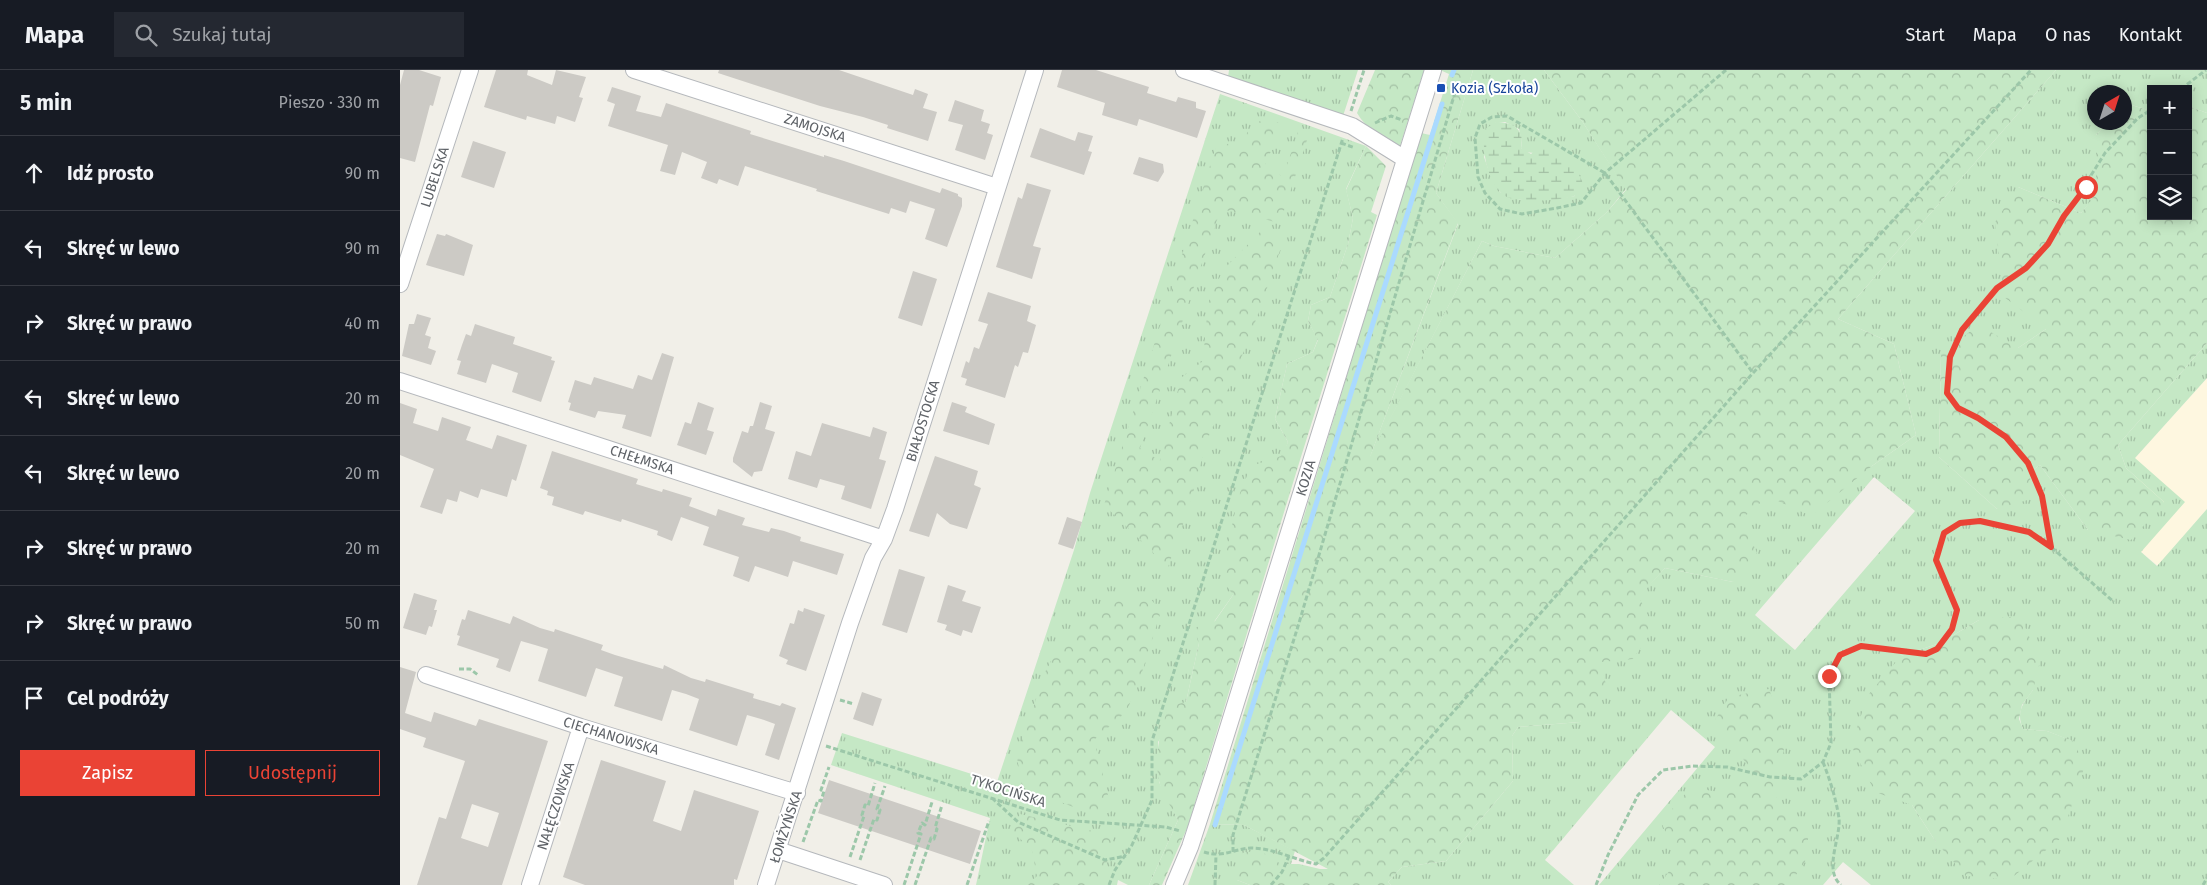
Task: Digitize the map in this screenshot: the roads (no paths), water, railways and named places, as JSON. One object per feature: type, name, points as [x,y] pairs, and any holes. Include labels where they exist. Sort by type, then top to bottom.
[{"type":"street","name":"LUBELSKA","points":[[400,284],[470,70]]},
{"type":"street","name":"ZAMOJSKA","points":[[634,70],[997,187]]},
{"type":"street","name":"BIAŁOSTOCKA","points":[[804,768],[853,614],[873,558],[884,539],[1035,70]]},
{"type":"street","points":[[1184,70],[1352,126],[1404,159]]},
{"type":"street","name":"KOZIA","points":[[1174,885],[1192,842],[1433,70]]},
{"type":"street","name":"CHEŁMSKA","points":[[400,381],[884,539]]},
{"type":"street","name":"CIECHANOWSKA","points":[[426,674],[581,727],[797,793]]},
{"type":"street","name":"NAŁĘCZOWSKA","points":[[530,885],[581,727]]},
{"type":"street","name":"ŁOMŻYŃSKA","points":[[766,885],[804,768]]},
{"type":"street","points":[[778,850],[881,884]]},
{"type":"waterway","points":[[1452,75],[1454,70]]},
{"type":"waterway","points":[[1215,825],[1442,104]]},
{"type":"place","name":"Kozia (Szkoła)","points":[[1441,88]]}]
